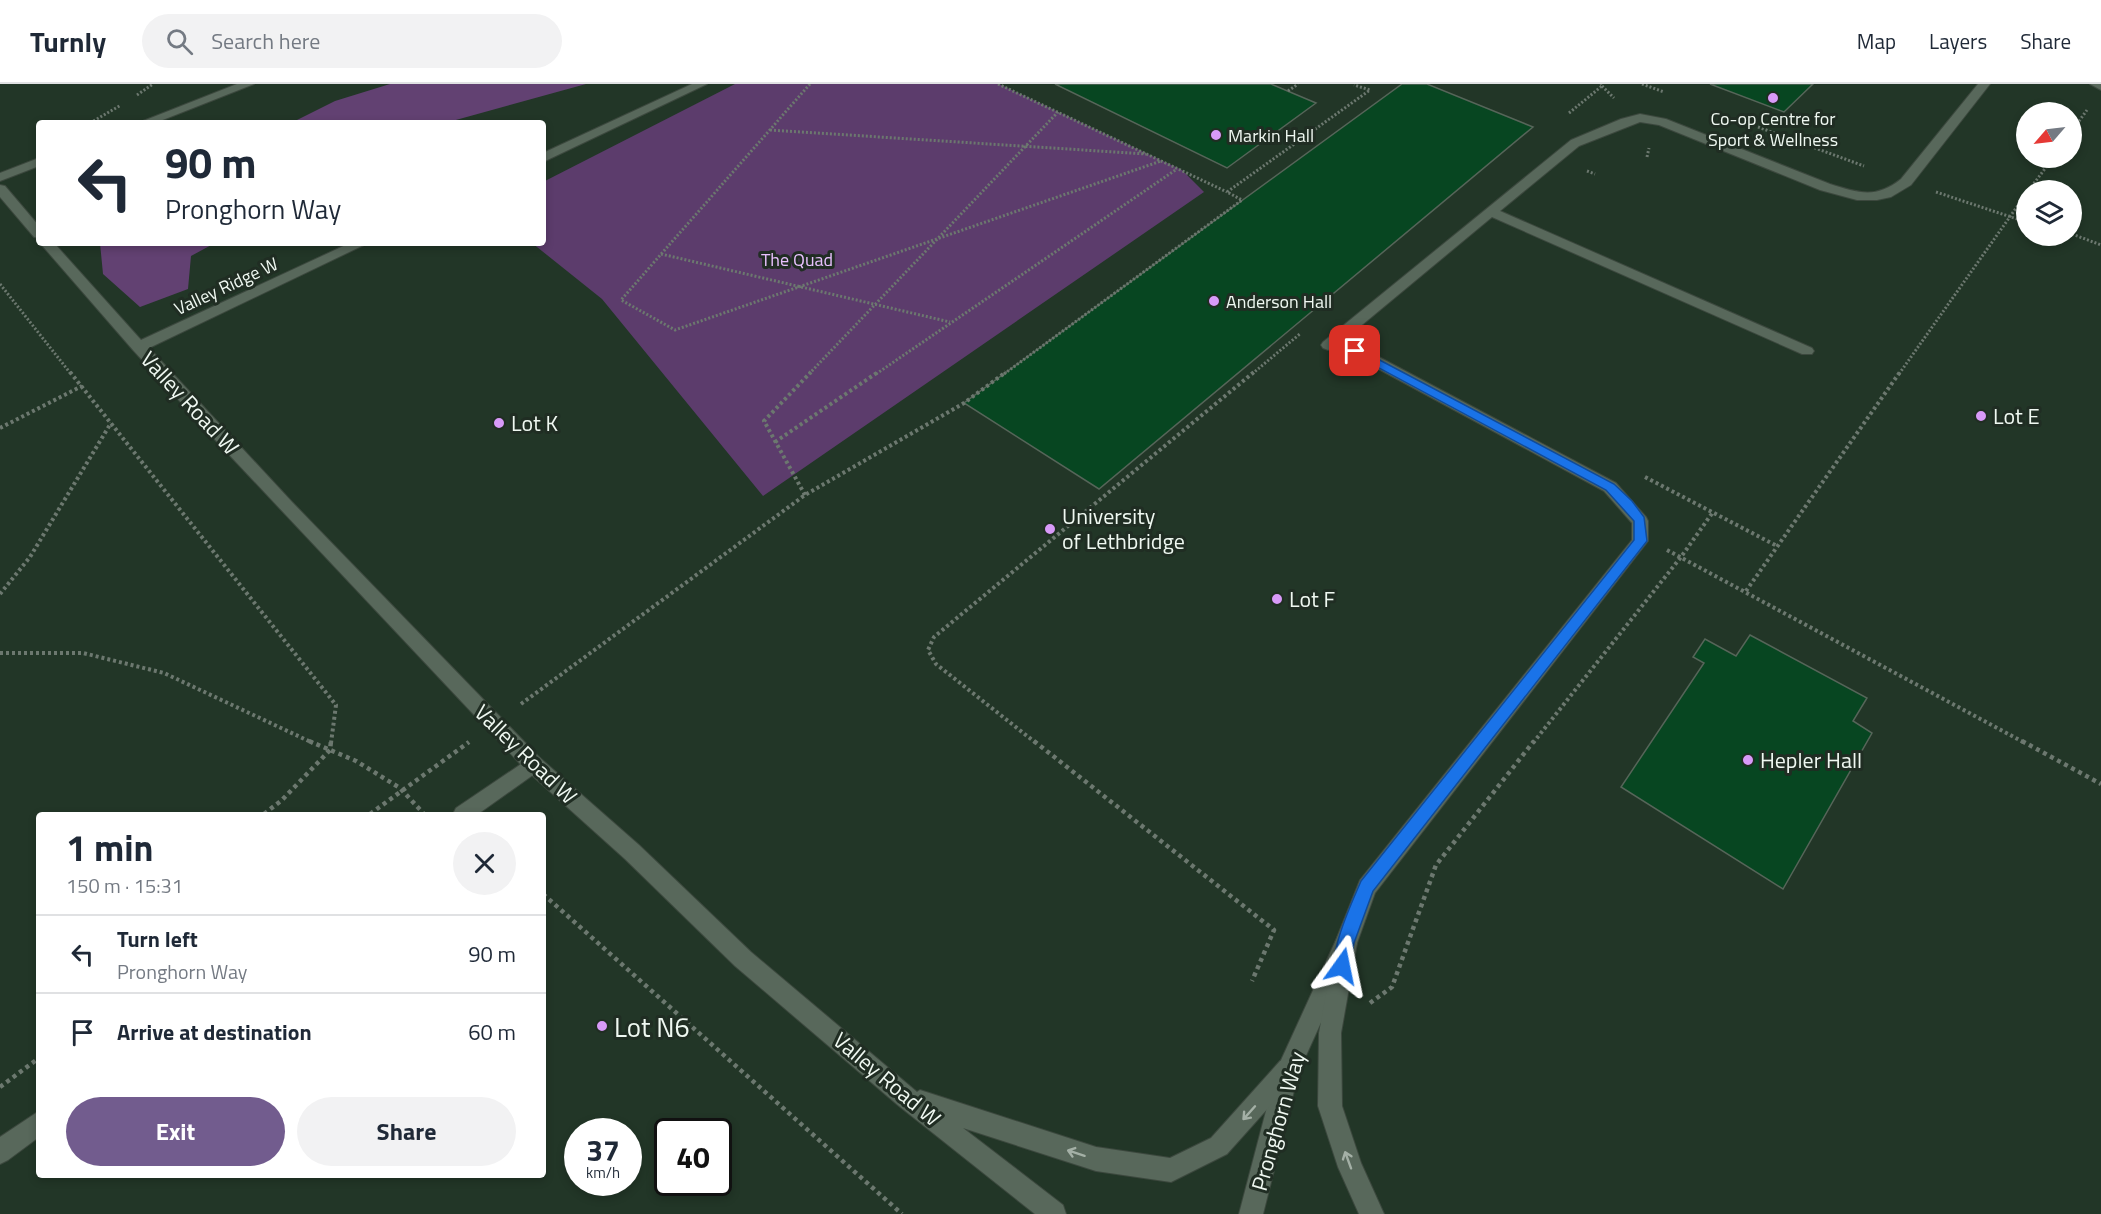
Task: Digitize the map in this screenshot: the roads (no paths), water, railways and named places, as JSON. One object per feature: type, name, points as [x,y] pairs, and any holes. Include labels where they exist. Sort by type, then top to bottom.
[{"type":"street","points":[[152,120],[248,84]]},
{"type":"street","points":[[546,157],[701,84]]},
{"type":"street","points":[[1807,351],[1491,212],[1575,143],[1640,118],[1662,122],[1825,187],[1852,195],[1874,197],[1894,194],[1984,84]]},
{"type":"street","points":[[2096,84],[2101,86]]},
{"type":"street","points":[[0,177],[36,163]]},
{"type":"street","points":[[0,189],[36,231]]},
{"type":"street","name":"Pronghorn Way","points":[[1251,1214],[1288,1069],[1346,943],[1367,886],[1640,541],[1640,521],[1628,504],[1610,487],[1331,343],[1491,212]]},
{"type":"street","name":"Valley Road W","points":[[50,246],[138,347],[533,764],[632,852],[744,959],[907,1098],[1054,1214]]},
{"type":"street","name":"Valley Ridge W","points":[[138,347],[355,246]]},
{"type":"street","points":[[466,812],[533,764]]},
{"type":"street","points":[[1346,943],[1330,1033],[1330,1106],[1350,1167],[1372,1214]]},
{"type":"street","points":[[907,1098],[1096,1159],[1171,1170],[1219,1146],[1288,1069]]},
{"type":"street","points":[[0,1152],[36,1126]]},
{"type":"place","name":"Co-op Centre for Sport & Wellness","points":[[1773,98]]},
{"type":"place","name":"Markin Hall","points":[[1216,135]]},
{"type":"place","name":"Anderson Hall","points":[[1214,301]]},
{"type":"place","name":"Lot E","points":[[1981,416]]},
{"type":"place","name":"Lot K","points":[[499,423]]},
{"type":"place","name":"University of Lethbridge","points":[[1050,529]]},
{"type":"place","name":"Lot F","points":[[1277,599]]},
{"type":"place","name":"Hepler Hall","points":[[1748,760]]},
{"type":"place","name":"Lot N6","points":[[602,1026]]},
{"type":"park label","name":"The Quad","points":[[797,259]]}]
